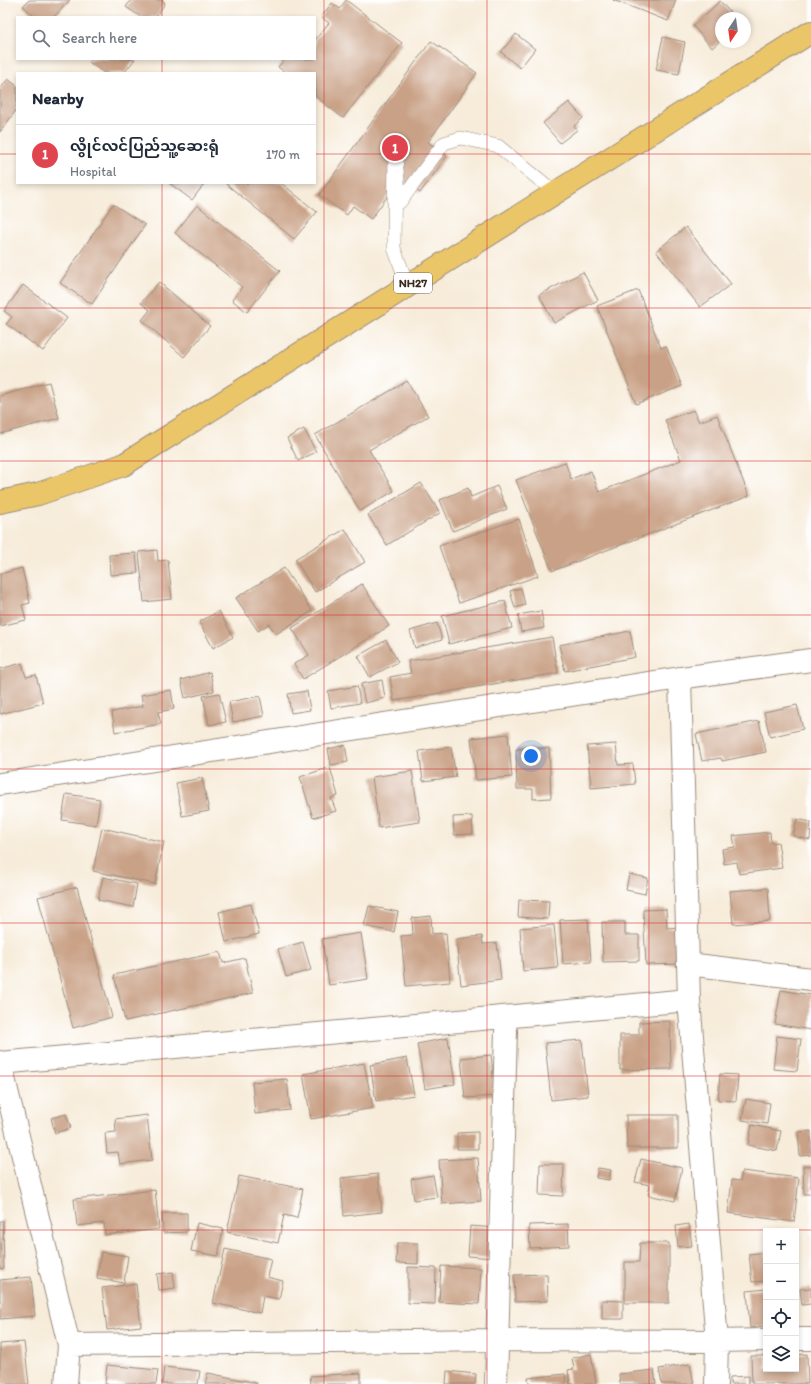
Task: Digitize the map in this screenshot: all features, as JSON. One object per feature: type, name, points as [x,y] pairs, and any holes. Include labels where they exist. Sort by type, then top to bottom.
[{"type":"highway","name":"NH27","points":[[0,502],[38,494],[124,465],[811,32]]},
{"type":"street","points":[[0,784],[680,678],[811,660]]},
{"type":"street","points":[[680,678],[689,1000],[717,1341],[716,1384]]},
{"type":"street","points":[[688,964],[811,979]]},
{"type":"street","points":[[66,1384],[70,1345],[0,1062],[689,1000]]},
{"type":"street","points":[[496,1384],[496,1340],[506,1031]]},
{"type":"street","points":[[799,1339],[811,1339]]},
{"type":"street","points":[[70,1345],[496,1340],[763,1340]]},
{"type":"lane","points":[[408,286],[394,248],[395,148],[400,202],[444,143],[461,138],[498,146],[556,193]]},
{"type":"building","points":[[29,0],[70,0],[55,16],[34,16],[23,6]]},
{"type":"building","points":[[131,0],[162,0],[165,3],[157,16],[140,16],[126,7]]},
{"type":"building","points":[[346,0],[402,43],[343,118],[316,97],[316,72],[285,72],[278,67],[284,60],[316,60],[316,39],[329,23],[321,17],[332,3],[340,9]]},
{"type":"building","points":[[613,0],[676,0],[668,21]]},
{"type":"building","points":[[720,1],[730,12],[715,12],[715,45],[712,48],[693,26]]},
{"type":"building","points":[[516,34],[535,49],[520,68],[501,52]]},
{"type":"building","points":[[663,37],[685,42],[679,74],[656,70]]},
{"type":"building","points":[[431,41],[477,73],[428,142],[447,156],[420,193],[400,179],[371,219],[353,206],[347,215],[319,195]]},
{"type":"building","points":[[90,60],[134,60],[125,72],[103,72],[89,62]]},
{"type":"building","points":[[8,79],[16,85],[16,110],[0,132],[0,89]]},
{"type":"building","points":[[569,102],[583,118],[574,126],[577,130],[560,143],[543,123]]},
{"type":"building","points":[[170,184],[204,184],[192,200]]},
{"type":"building","points":[[226,184],[282,184],[317,212],[294,239]]},
{"type":"building","points":[[113,204],[145,225],[92,304],[60,283]]},
{"type":"building","points":[[197,205],[280,271],[247,312],[232,300],[242,287],[175,233]]},
{"type":"building","points":[[686,227],[731,284],[700,307],[656,251]]},
{"type":"building","points":[[583,272],[598,300],[554,323],[539,295]]},
{"type":"building","points":[[159,282],[210,326],[184,357],[142,320],[150,310],[141,303]]},
{"type":"building","points":[[23,285],[67,318],[43,351],[6,324],[12,317],[4,311]]},
{"type":"building","points":[[638,290],[661,348],[666,346],[682,386],[636,404],[597,306]]},
{"type":"building","points":[[407,381],[428,416],[369,450],[394,491],[360,511],[315,435]]},
{"type":"building","points":[[49,382],[59,418],[0,434],[0,396]]},
{"type":"building","points":[[694,410],[699,422],[717,415],[749,496],[552,571],[516,480],[565,462],[571,479],[591,471],[599,492],[681,460],[665,420]]},
{"type":"building","points":[[304,429],[316,452],[298,461],[287,438]]},
{"type":"building","points":[[421,483],[440,513],[387,545],[368,515]]},
{"type":"building","points":[[497,486],[507,509],[453,531],[440,500],[468,488],[471,497]]},
{"type":"building","points":[[519,519],[538,576],[459,603],[439,546]]},
{"type":"building","points":[[345,529],[365,562],[315,592],[295,559]]},
{"type":"building","points":[[157,550],[158,561],[168,560],[172,599],[144,602],[139,552]]},
{"type":"building","points":[[136,553],[138,573],[110,575],[109,555]]},
{"type":"building","points":[[22,568],[30,603],[22,605],[26,620],[0,626],[0,574]]},
{"type":"building","points":[[284,568],[312,611],[276,634],[269,624],[258,631],[236,598]]},
{"type":"building","points":[[362,584],[389,626],[303,679],[294,664],[309,655],[292,628]]},
{"type":"building","points":[[521,588],[525,605],[515,608],[510,591]]},
{"type":"building","points":[[505,601],[512,628],[449,644],[442,616]]},
{"type":"building","points":[[219,611],[233,637],[213,648],[199,622]]},
{"type":"building","points":[[541,611],[544,628],[521,632],[518,615]]},
{"type":"building","points":[[437,623],[442,640],[415,648],[410,631]]},
{"type":"building","points":[[630,631],[635,657],[565,671],[559,645]]},
{"type":"building","points":[[552,637],[558,673],[394,701],[390,677],[411,673],[408,661]]},
{"type":"building","points":[[386,640],[398,662],[370,677],[358,656]]},
{"type":"building","points":[[22,663],[26,677],[36,675],[43,703],[0,714],[0,669]]},
{"type":"building","points":[[210,672],[214,691],[185,698],[181,680]]},
{"type":"building","points":[[382,680],[385,698],[365,703],[361,684]]},
{"type":"building","points":[[357,686],[360,703],[331,708],[328,691]]},
{"type":"building","points":[[171,690],[174,709],[158,712],[161,724],[115,732],[112,712],[143,706],[141,695]]},
{"type":"building","points":[[307,691],[310,710],[291,713],[288,694]]},
{"type":"building","points":[[219,693],[226,722],[209,725],[203,696]]},
{"type":"building","points":[[260,696],[264,716],[233,722],[229,702]]},
{"type":"building","points":[[797,705],[803,729],[770,737],[764,712]]},
{"type":"building","points":[[759,721],[766,752],[722,761],[721,758],[702,761],[696,734]]},
{"type":"building","points":[[508,734],[512,777],[476,780],[471,738]]},
{"type":"building","points":[[616,744],[618,765],[633,764],[635,784],[591,788],[587,746]]},
{"type":"building","points":[[345,745],[348,762],[331,765],[328,749]]},
{"type":"building","points":[[451,747],[456,777],[423,781],[419,751]]},
{"type":"building","points":[[549,748],[551,798],[533,799],[533,789],[517,789],[516,749]]},
{"type":"building","points":[[330,767],[338,796],[331,798],[336,811],[313,818],[300,777]]},
{"type":"building","points":[[412,771],[420,822],[379,828],[372,777]]},
{"type":"building","points":[[202,778],[209,811],[182,816],[176,783]]},
{"type":"building","points":[[66,794],[100,799],[96,825],[62,820]]},
{"type":"building","points":[[472,816],[473,834],[454,835],[453,817]]},
{"type":"building","points":[[797,819],[811,822],[810,840],[793,836]]},
{"type":"building","points":[[102,828],[164,842],[155,884],[93,871]]},
{"type":"building","points":[[770,832],[771,843],[778,842],[782,868],[739,874],[737,862],[724,864],[722,849],[735,847],[733,836]]},
{"type":"building","points":[[629,874],[648,878],[645,894],[626,890]]},
{"type":"building","points":[[103,877],[137,884],[133,907],[98,900]]},
{"type":"building","points":[[77,887],[112,1017],[73,1028],[38,897]]},
{"type":"building","points":[[768,888],[770,921],[733,924],[730,891]]},
{"type":"building","points":[[519,900],[549,901],[548,919],[518,917]]},
{"type":"building","points":[[251,904],[259,934],[226,942],[219,912]]},
{"type":"building","points":[[369,906],[398,912],[394,932],[364,926]]},
{"type":"building","points":[[666,909],[667,928],[680,927],[682,964],[646,965],[643,910]]},
{"type":"building","points":[[431,916],[432,934],[446,933],[450,982],[406,986],[401,936],[413,935],[412,918]]},
{"type":"building","points":[[588,919],[591,962],[563,964],[560,920]]},
{"type":"building","points":[[602,922],[625,922],[625,935],[639,935],[639,961],[603,962]]},
{"type":"building","points":[[554,925],[558,968],[523,971],[520,928]]},
{"type":"building","points":[[361,933],[368,979],[329,985],[322,939]]},
{"type":"building","points":[[482,936],[483,944],[497,943],[501,980],[461,985],[456,939]]},
{"type":"building","points":[[303,942],[311,970],[286,977],[278,949]]},
{"type":"building","points":[[220,952],[223,963],[245,958],[253,993],[125,1021],[114,975]]},
{"type":"building","points":[[781,990],[811,995],[811,1030],[775,1024]]},
{"type":"building","points":[[670,1021],[671,1069],[620,1070],[620,1035],[639,1035],[639,1022]]},
{"type":"building","points":[[777,1036],[801,1039],[797,1071],[773,1069]]},
{"type":"building","points":[[448,1038],[455,1084],[425,1089],[417,1044]]},
{"type":"building","points":[[582,1040],[588,1096],[551,1100],[545,1043]]},
{"type":"building","points":[[491,1055],[495,1096],[465,1098],[461,1058]]},
{"type":"building","points":[[407,1058],[414,1095],[376,1101],[370,1065]]},
{"type":"building","points":[[364,1063],[373,1108],[311,1119],[303,1074]]},
{"type":"building","points":[[720,1074],[738,1075],[736,1101],[718,1100]]},
{"type":"building","points":[[287,1079],[290,1110],[255,1114],[252,1082]]},
{"type":"building","points":[[746,1099],[770,1103],[767,1124],[742,1120]]},
{"type":"building","points":[[66,1114],[71,1128],[55,1133],[51,1118]]},
{"type":"building","points":[[147,1115],[152,1160],[120,1164],[118,1152],[107,1153],[105,1133],[116,1132],[115,1119]]},
{"type":"building","points":[[626,1115],[678,1115],[678,1148],[627,1148]]},
{"type":"building","points":[[752,1125],[781,1131],[777,1151],[748,1145]]},
{"type":"building","points":[[811,1131],[811,1155],[800,1156],[798,1132]]},
{"type":"building","points":[[478,1132],[478,1149],[457,1149],[457,1133]]},
{"type":"building","points":[[478,1158],[481,1201],[442,1204],[439,1160]]},
{"type":"building","points":[[641,1159],[682,1168],[675,1201],[648,1195],[650,1185],[635,1182]]},
{"type":"building","points":[[540,1164],[564,1164],[563,1196],[539,1195]]},
{"type":"building","points":[[803,1166],[811,1166],[811,1194],[804,1194]]},
{"type":"building","points":[[598,1168],[611,1170],[609,1180],[596,1178]]},
{"type":"building","points":[[742,1171],[799,1178],[794,1222],[728,1213],[732,1180],[740,1181]]},
{"type":"building","points":[[378,1174],[382,1212],[344,1216],[341,1178]]},
{"type":"building","points":[[433,1175],[437,1197],[414,1200],[411,1179]]},
{"type":"building","points":[[239,1176],[303,1189],[297,1218],[284,1215],[278,1243],[227,1232]]},
{"type":"building","points":[[155,1190],[159,1229],[105,1235],[104,1223],[77,1226],[74,1199]]},
{"type":"building","points":[[162,1213],[187,1213],[187,1232],[163,1233]]},
{"type":"building","points":[[0,1221],[3,1221],[4,1268],[0,1269]]},
{"type":"building","points":[[197,1223],[223,1229],[218,1256],[191,1251]]},
{"type":"building","points":[[568,1224],[569,1246],[530,1248],[529,1225]]},
{"type":"building","points":[[689,1224],[692,1246],[678,1247],[676,1226]]},
{"type":"building","points":[[470,1226],[496,1228],[493,1258],[468,1256]]},
{"type":"building","points":[[397,1243],[418,1243],[418,1264],[396,1263]]},
{"type":"building","points":[[640,1243],[669,1243],[669,1303],[625,1303],[625,1262],[639,1262]]},
{"type":"building","points":[[225,1249],[271,1259],[267,1277],[283,1281],[279,1299],[263,1296],[260,1313],[213,1303]]},
{"type":"building","points":[[101,1252],[128,1256],[124,1283],[97,1278]]},
{"type":"building","points":[[763,1252],[763,1281],[752,1282],[749,1254]]},
{"type":"building","points":[[441,1266],[481,1268],[479,1304],[439,1302]]},
{"type":"building","points":[[408,1267],[436,1268],[435,1304],[408,1303]]},
{"type":"building","points":[[173,1272],[175,1288],[159,1290],[157,1274]]},
{"type":"building","points":[[547,1274],[548,1301],[515,1302],[514,1275]]},
{"type":"building","points":[[31,1277],[35,1316],[0,1319],[0,1280]]},
{"type":"building","points":[[136,1284],[141,1326],[107,1330],[102,1288]]},
{"type":"building","points":[[811,1288],[811,1304],[802,1305],[800,1289]]},
{"type":"building","points":[[763,1289],[763,1326],[750,1328],[747,1291]]},
{"type":"building","points":[[602,1300],[623,1301],[623,1319],[602,1319]]},
{"type":"building","points":[[24,1342],[29,1384],[0,1384],[0,1344]]},
{"type":"building","points":[[591,1354],[596,1384],[570,1384],[568,1370],[574,1369],[572,1358]]},
{"type":"building","points":[[807,1354],[808,1384],[752,1384],[751,1356],[763,1356],[763,1372],[799,1372],[799,1355]]},
{"type":"building","points":[[690,1364],[694,1384],[662,1384],[659,1369]]},
{"type":"building","points":[[107,1365],[158,1370],[156,1384],[105,1384]]},
{"type":"building","points":[[164,1367],[200,1371],[198,1384],[162,1384]]},
{"type":"building","points":[[654,1370],[656,1384],[620,1384],[619,1374]]},
{"type":"building","points":[[447,1371],[476,1374],[475,1384],[446,1384]]},
{"type":"building","points":[[208,1373],[257,1383],[257,1384],[205,1384]]},
{"type":"building","points":[[361,1373],[361,1384],[311,1384],[310,1376]]},
{"type":"building","points":[[565,1374],[566,1384],[529,1384],[528,1378]]},
{"type":"building","points":[[749,1376],[749,1384],[730,1384],[730,1377]]},
{"type":"place","name":"လွိုင်လင်ပြည်သူ့ဆေးရုံ","points":[[395,148]]}]
